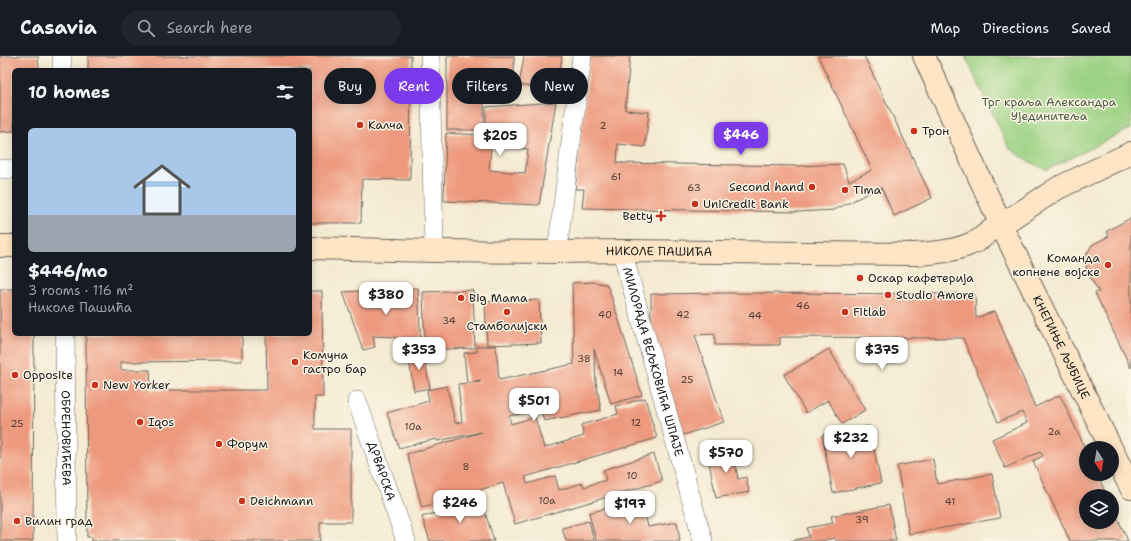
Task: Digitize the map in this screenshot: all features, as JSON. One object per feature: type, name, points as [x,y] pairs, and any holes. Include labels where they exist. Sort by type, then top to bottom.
[{"type":"street","points":[[62,56],[62,68]]},
{"type":"street","points":[[430,56],[434,251]]},
{"type":"street","points":[[557,252],[582,56]]},
{"type":"street","points":[[924,56],[1000,225],[1058,188],[1131,153]]},
{"type":"street","points":[[0,168],[12,169]]},
{"type":"street","name":"НИКОЛЕ ПАШИЋА","points":[[312,248],[434,251],[908,254],[934,253],[962,247],[978,240],[1000,225]]},
{"type":"street","name":"КНЕГИЊЕ ЉУБИЦЕ","points":[[1000,225],[1108,441]]},
{"type":"street","points":[[0,246],[12,246]]},
{"type":"street","name":"МИЛОРАДА ВЕЉКОВИЋА ШПАЈЕ","points":[[622,251],[703,541]]},
{"type":"street","name":"ОБРЕНОВИЋЕВА","points":[[65,336],[67,541]]},
{"type":"street","name":"ДРВАРСКА","points":[[357,401],[406,541]]},
{"type":"street","name":"КНЕГИЊЕ ЉУБИЦЕ","points":[[1119,463],[1131,488]]},
{"type":"green space","name":"Трг краља Александра Ујединитеља","points":[[965,56],[1131,56],[1131,128],[1047,170],[1028,161],[1009,148]]},
{"type":"building","points":[[0,56],[38,56],[39,68],[12,68],[12,131],[0,132]]},
{"type":"building","name":"Калча","points":[[88,56],[411,56],[411,68],[384,68],[384,104],[411,104],[410,180],[362,179],[361,223],[312,223],[312,68],[88,68]]},
{"type":"building","points":[[447,56],[514,56],[514,68],[452,68],[452,104],[484,104],[484,130],[447,130]]},
{"type":"building","points":[[524,56],[562,56],[560,68],[530,68],[530,87],[522,85],[522,68]]},
{"type":"building","points":[[590,56],[630,56],[625,110],[649,112],[645,147],[618,144],[617,163],[798,166],[843,164],[849,181],[872,170],[818,56],[864,56],[932,198],[894,216],[881,187],[834,210],[797,212],[582,208],[584,189],[575,189],[585,104],[588,104],[588,74]]},
{"type":"building","points":[[530,104],[556,104],[539,205],[444,201],[446,133],[483,135],[491,149],[489,170],[525,173],[528,149],[492,147],[486,136],[486,107]]},
{"type":"building","points":[[1131,218],[1131,368],[1095,293],[1099,292],[1087,272],[1085,257],[1092,245],[1109,236],[1107,231]]},
{"type":"building","points":[[592,282],[606,284],[609,289],[642,395],[611,404],[594,349],[596,382],[601,410],[544,421],[541,410],[509,416],[511,424],[535,417],[544,448],[584,436],[581,425],[618,414],[616,406],[645,398],[657,438],[525,477],[527,484],[555,476],[559,490],[583,483],[584,487],[606,480],[603,470],[654,454],[662,481],[515,524],[503,483],[422,507],[407,454],[482,432],[437,441],[436,439],[399,448],[387,413],[429,401],[427,390],[447,386],[455,423],[462,422],[458,384],[480,382],[467,383],[464,353],[477,352],[477,346],[496,346],[499,380],[574,364],[572,283]]},
{"type":"building","points":[[418,288],[421,347],[396,349],[395,337],[373,336],[375,347],[363,350],[343,292]]},
{"type":"building","points":[[0,289],[12,289],[12,336],[34,336],[33,541],[0,541]]},
{"type":"building","points":[[473,290],[475,348],[425,350],[423,292]]},
{"type":"building","name":"Форум","points":[[312,291],[322,291],[323,397],[315,397],[315,429],[351,429],[351,522],[320,522],[320,541],[92,541],[92,537],[87,537],[86,336],[242,336],[242,361],[121,362],[121,370],[150,370],[151,390],[267,390],[266,336],[312,336]]},
{"type":"building","points":[[651,294],[975,294],[976,318],[995,311],[1035,407],[1060,395],[1082,441],[1079,441],[1079,481],[1100,481],[1104,489],[1079,489],[1079,529],[1119,529],[1119,521],[1128,541],[1070,541],[1033,461],[1043,456],[1040,452],[1005,468],[992,439],[1027,423],[1022,412],[998,422],[963,338],[780,337],[780,345],[715,345],[715,334],[695,335],[724,422],[683,435],[651,335]]},
{"type":"building","points":[[539,300],[541,343],[487,345],[485,302]]},
{"type":"building","points":[[829,349],[865,410],[842,424],[828,400],[806,413],[784,375]]},
{"type":"building","points":[[423,351],[430,388],[414,391],[408,354]]},
{"type":"building","points":[[869,426],[881,483],[833,493],[822,435]]},
{"type":"building","points":[[732,447],[738,479],[746,477],[749,492],[716,498],[707,452]]},
{"type":"building","points":[[933,459],[937,484],[992,474],[1000,518],[909,534],[897,466]]},
{"type":"building","points":[[641,497],[648,527],[677,522],[680,541],[596,541],[589,513],[614,506],[614,504]]},
{"type":"building","points":[[481,499],[494,541],[430,541],[422,517]]},
{"type":"building","points":[[889,505],[896,541],[836,541],[835,538],[821,541],[790,541],[809,537],[807,528],[833,523],[831,516]]},
{"type":"building","points":[[589,521],[594,541],[566,541],[562,528]]},
{"type":"place","name":"Калча","points":[[360,125]]},
{"type":"place","name":"Трон","points":[[914,131]]},
{"type":"place","name":"Second hand","points":[[812,187]]},
{"type":"place","name":"Tima","points":[[845,190]]},
{"type":"place","name":"UniCredit Bank","points":[[695,204]]},
{"type":"place","name":"Betty","points":[[661,216]]},
{"type":"place","name":"Команда копнене војске","points":[[1108,265]]},
{"type":"place","name":"Оскар кафетерија","points":[[860,278]]},
{"type":"place","name":"Studio Amore","points":[[888,295]]},
{"type":"place","name":"Big Mama","points":[[461,298]]},
{"type":"place","name":"Стамболијски","points":[[507,312]]},
{"type":"place","name":"Fitlab","points":[[845,312]]},
{"type":"place","name":"Комуна гастро бар","points":[[295,362]]},
{"type":"place","name":"Opposite","points":[[15,375]]},
{"type":"place","name":"New Yorker","points":[[95,385]]},
{"type":"place","name":"Iqos","points":[[140,422]]},
{"type":"place","name":"Форум","points":[[219,444]]},
{"type":"place","name":"Deichmann","points":[[242,501]]},
{"type":"place","name":"Вилин град","points":[[17,521]]}]
